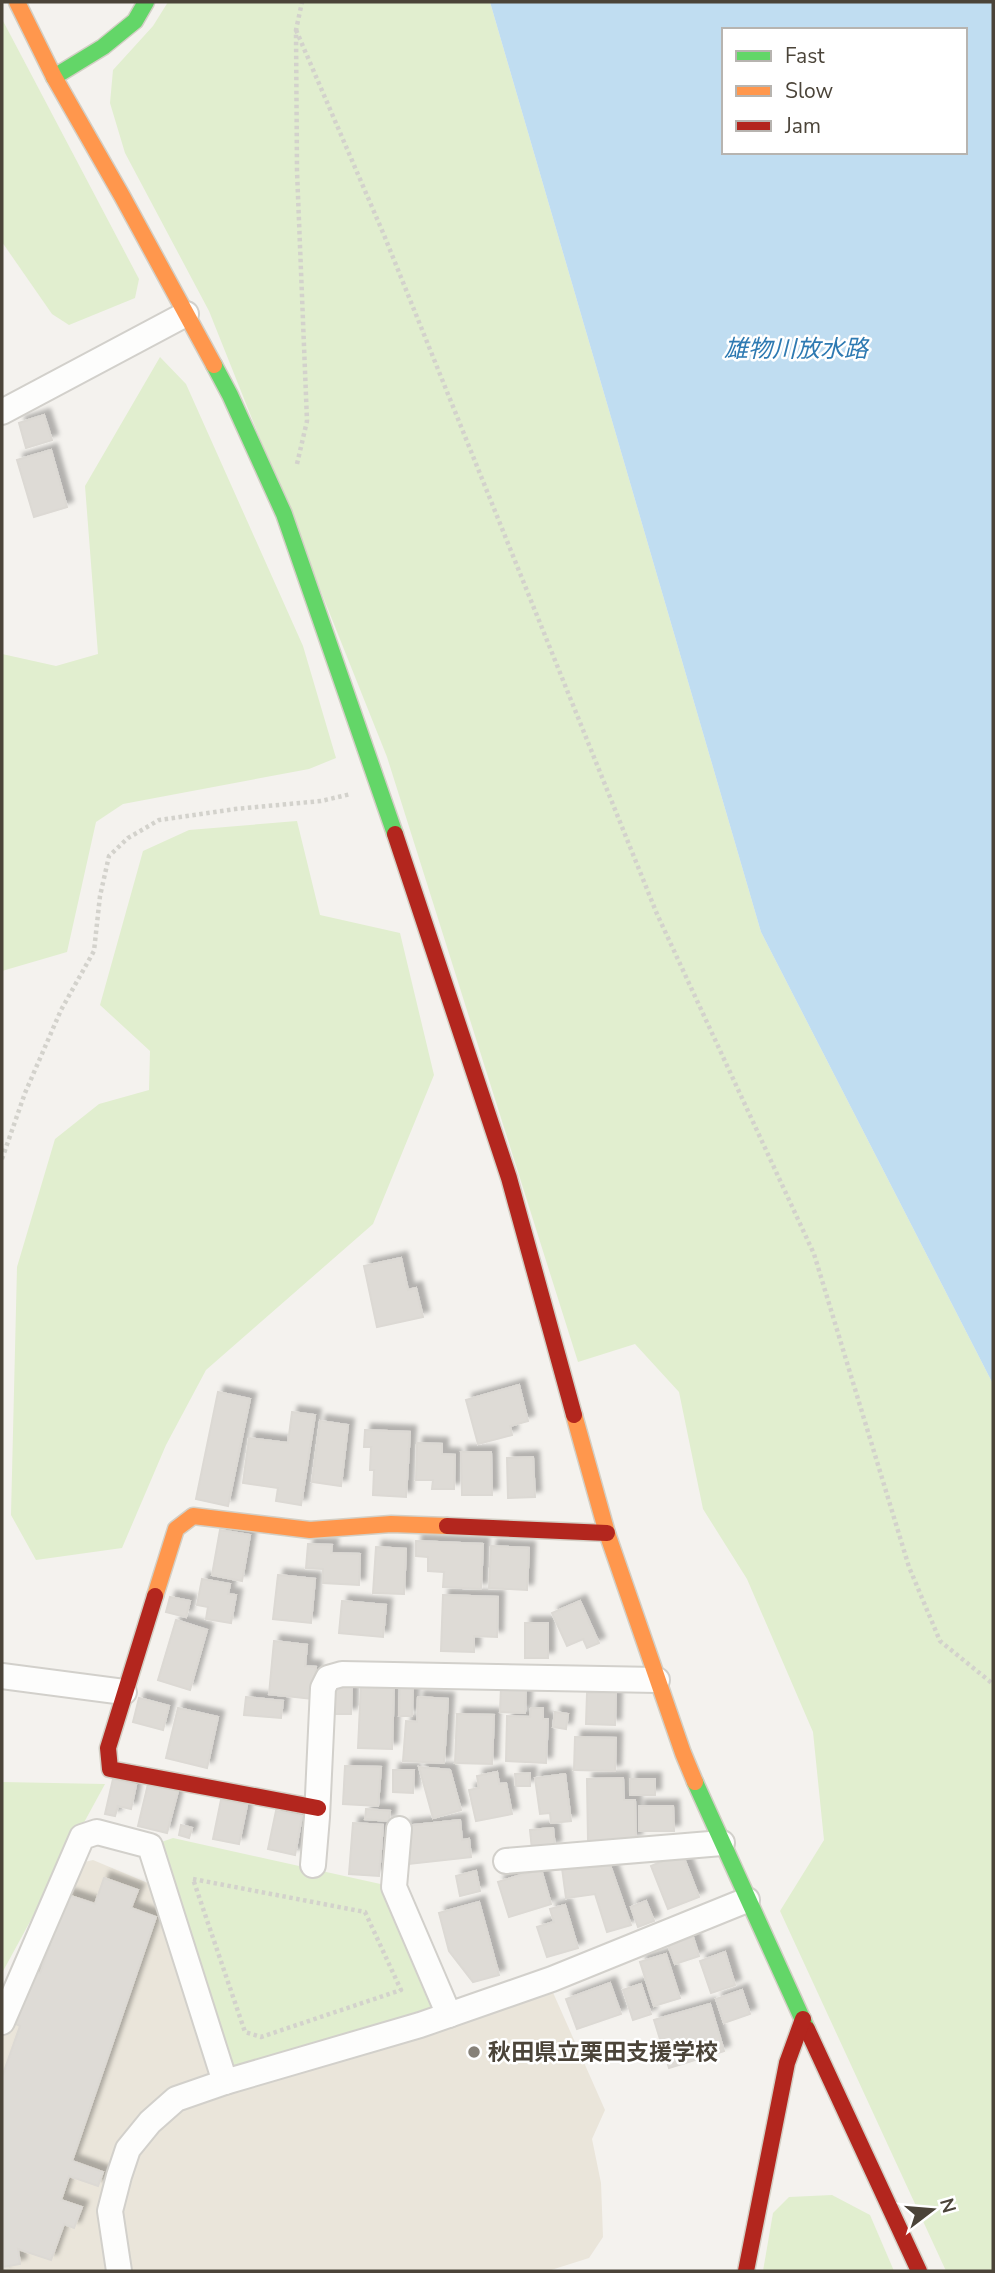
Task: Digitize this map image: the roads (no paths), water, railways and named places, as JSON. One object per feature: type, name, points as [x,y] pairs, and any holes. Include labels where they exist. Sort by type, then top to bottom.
[{"type":"street","points":[[17,2],[54,77],[230,395],[284,514],[509,1178],[607,1534],[683,1753],[747,1900],[919,2271]]},
{"type":"street","points":[[54,77],[103,47],[135,21],[146,2]]},
{"type":"street","points":[[2,412],[186,314]]},
{"type":"street","points":[[318,1808],[110,1769],[108,1748],[176,1529],[193,1516],[310,1530],[391,1524],[607,1534]]},
{"type":"street","points":[[313,1865],[323,1688],[328,1678],[342,1674],[657,1680]]},
{"type":"street","points":[[2,1676],[124,1692]]},
{"type":"street","points":[[399,1829],[394,1888],[449,2015]]},
{"type":"street","points":[[2,2022],[82,1837],[97,1832],[150,1846],[225,2082]]},
{"type":"street","points":[[506,1861],[722,1843]]},
{"type":"street","points":[[119,2271],[110,2211],[118,2176],[128,2149],[150,2122],[176,2099],[449,2015],[552,1979],[747,1900]]},
{"type":"street","points":[[746,2271],[788,2063],[803,2019]]},
{"type":"water","name":"雄物川放水路","points":[[490,2],[993,2],[993,1384],[761,932]]},
{"type":"place","name":"秋田県立栗田支援学校","points":[[474,2052]]}]
